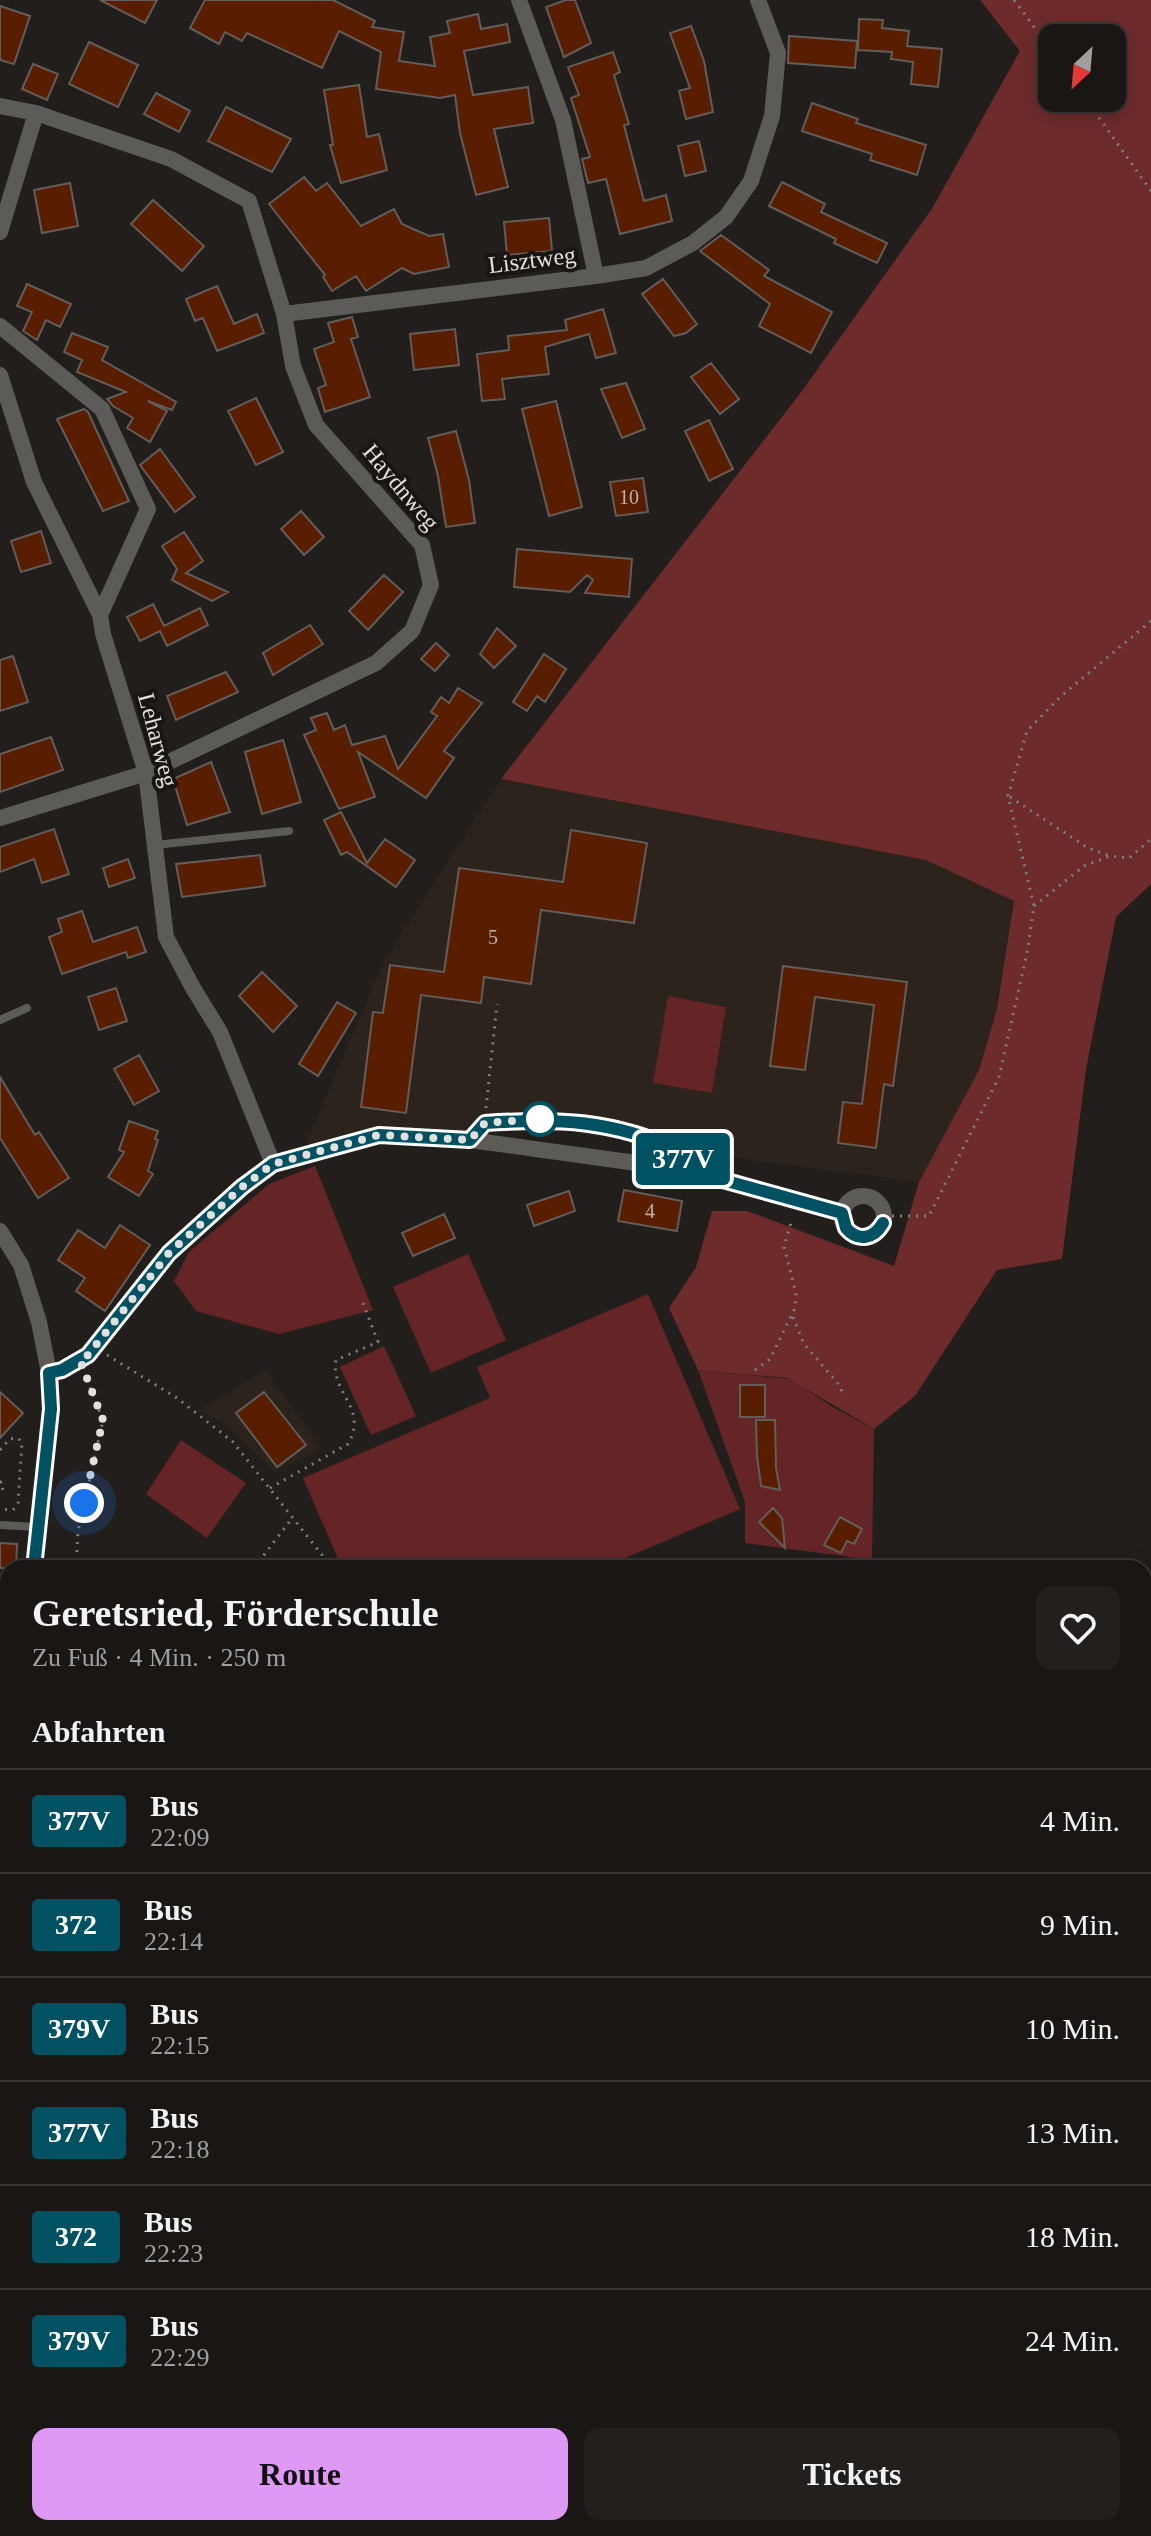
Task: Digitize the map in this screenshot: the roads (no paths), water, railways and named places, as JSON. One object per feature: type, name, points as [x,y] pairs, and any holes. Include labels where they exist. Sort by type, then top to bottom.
[{"type":"street","name":"Lisztweg","points":[[284,314],[596,276],[563,120],[519,0]]},
{"type":"street","points":[[596,276],[646,268],[693,243],[726,217],[751,181],[772,116],[778,53],[758,0]]},
{"type":"street","name":"Haydnweg","points":[[0,106],[36,113],[171,159],[249,201],[284,314],[293,366],[316,425],[422,545],[431,585],[412,631],[376,663],[146,773],[0,818]]},
{"type":"street","points":[[0,232],[36,113]]},
{"type":"street","points":[[0,326],[102,409],[148,509],[100,615]]},
{"type":"street","name":"Leharweg","points":[[0,375],[34,482],[100,615],[103,634],[146,773],[166,937],[220,1032],[273,1164]]},
{"type":"street","points":[[49,1373],[80,1360],[94,1347],[169,1253],[242,1187],[273,1164],[379,1135],[470,1140],[687,1170],[842,1213]]},
{"type":"street","points":[[863,1196],[876,1201],[884,1216],[879,1230],[866,1237],[850,1233],[842,1221],[842,1213],[852,1199],[863,1196]]},
{"type":"street","points":[[0,1231],[21,1265],[39,1322],[49,1373],[51,1409],[35,1560]]},
{"type":"lane","points":[[155,845],[289,831]]},
{"type":"lane","points":[[0,1020],[27,1008]]},
{"type":"lane","points":[[470,1140],[485,1123],[540,1119],[611,1126],[649,1137],[680,1151],[687,1170]]},
{"type":"lane","points":[[0,1525],[37,1527]]}]
